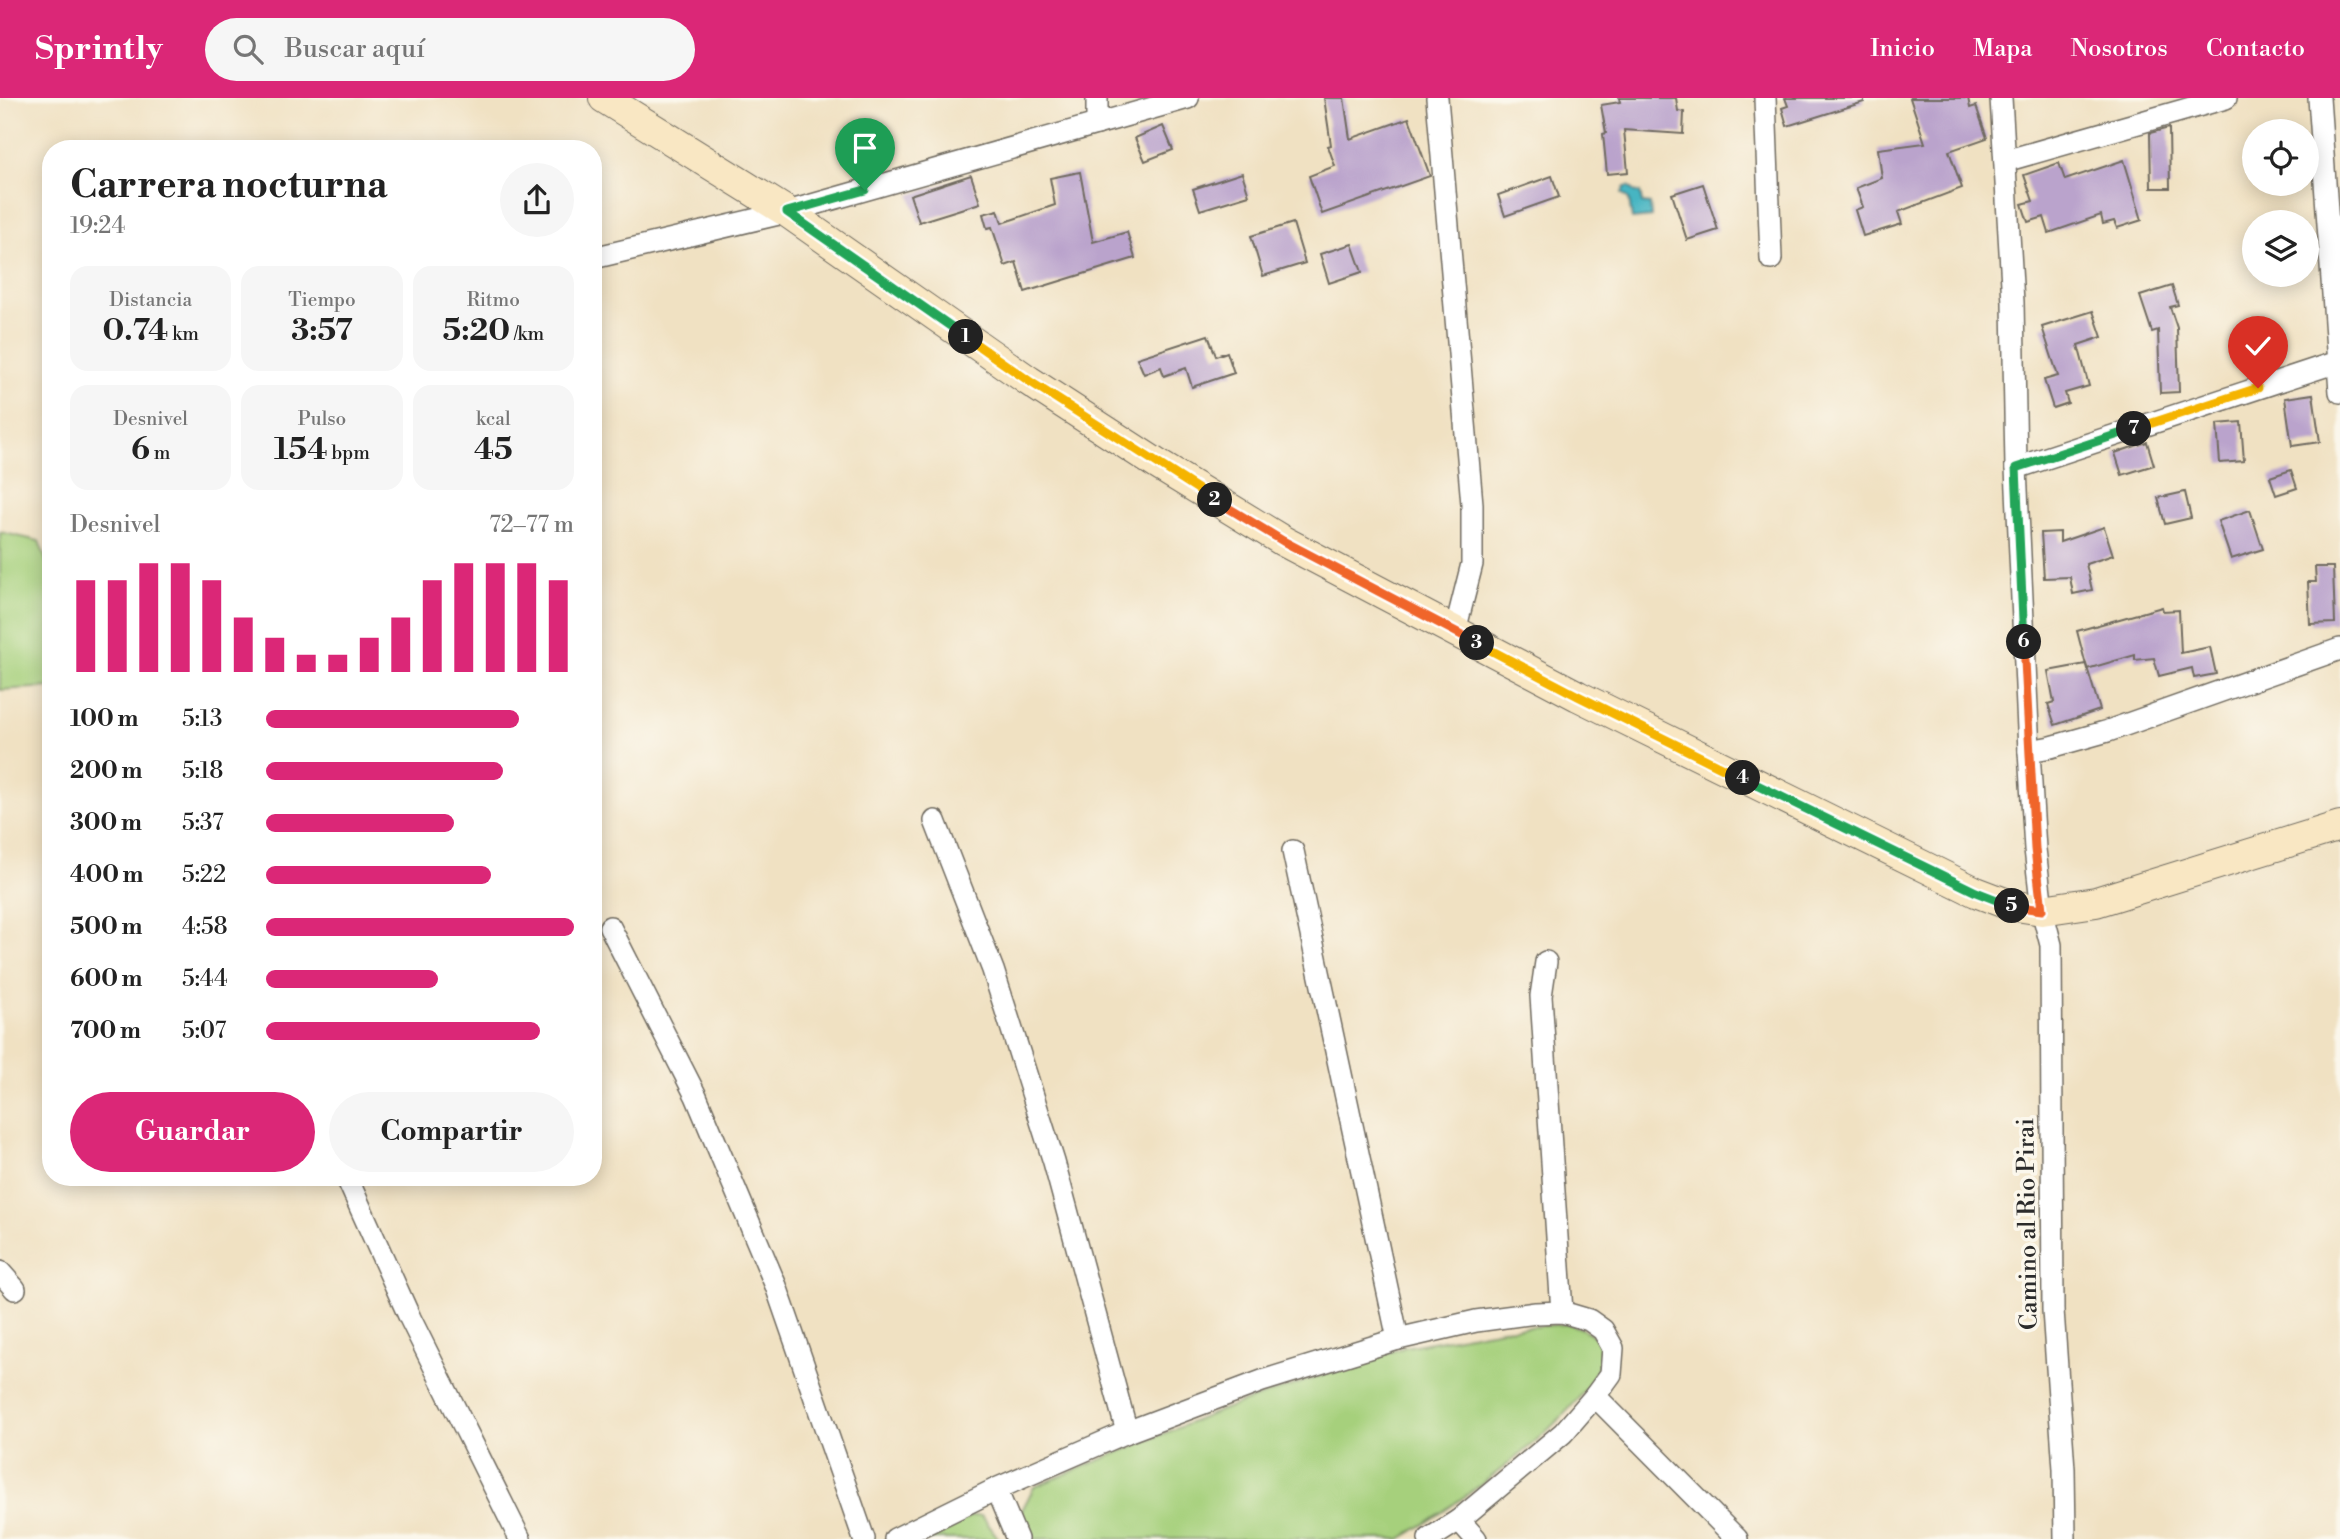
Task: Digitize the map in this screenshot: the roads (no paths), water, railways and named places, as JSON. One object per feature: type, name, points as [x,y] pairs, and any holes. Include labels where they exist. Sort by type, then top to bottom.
[{"type":"main road","points":[[604,98],[787,212],[1029,381],[1283,541],[1578,696],[1976,892],[2010,905],[2042,910],[2096,902],[2340,826]]},
{"type":"street","points":[[1097,98],[1097,124]]},
{"type":"street","points":[[602,256],[787,212],[1188,98]]},
{"type":"street","points":[[1437,98],[1472,504],[1472,564],[1455,631]]},
{"type":"street","points":[[1765,98],[1771,259]]},
{"type":"street","name":"Camino al Rio Pirai","points":[[2001,98],[2013,302],[2016,468],[2029,751],[2035,849],[2042,910],[2051,945],[2053,1310],[2064,1469],[2065,1539]]},
{"type":"street","points":[[2005,161],[2226,98]]},
{"type":"street","points":[[2319,98],[2340,392]]},
{"type":"street","points":[[2016,468],[2339,362]]},
{"type":"street","points":[[2029,751],[2108,731],[2340,649]]},
{"type":"street","points":[[935,821],[993,970],[1054,1162],[1127,1432]]},
{"type":"street","points":[[1293,851],[1398,1339]]},
{"type":"street","points":[[610,927],[696,1096],[776,1286],[864,1539]]},
{"type":"street","points":[[1546,962],[1541,996],[1562,1312]]},
{"type":"street","points":[[351,1186],[410,1318],[520,1539]]},
{"type":"street","points":[[0,1272],[15,1289]]},
{"type":"street","points":[[895,1539],[996,1489],[1127,1432],[1262,1381],[1398,1339],[1476,1321],[1536,1313],[1562,1312],[1589,1320],[1603,1330],[1614,1348],[1611,1374],[1595,1396],[1563,1433],[1459,1520],[1429,1539]]},
{"type":"street","points":[[1595,1396],[1737,1539]]},
{"type":"street","points":[[996,1489],[1017,1539]]},
{"type":"street","points":[[1459,1520],[1476,1539]]},
{"type":"water","points":[[1629,186],[1636,193],[1640,192],[1642,203],[1650,204],[1651,217],[1632,219],[1629,199],[1622,193],[1625,187]]}]
